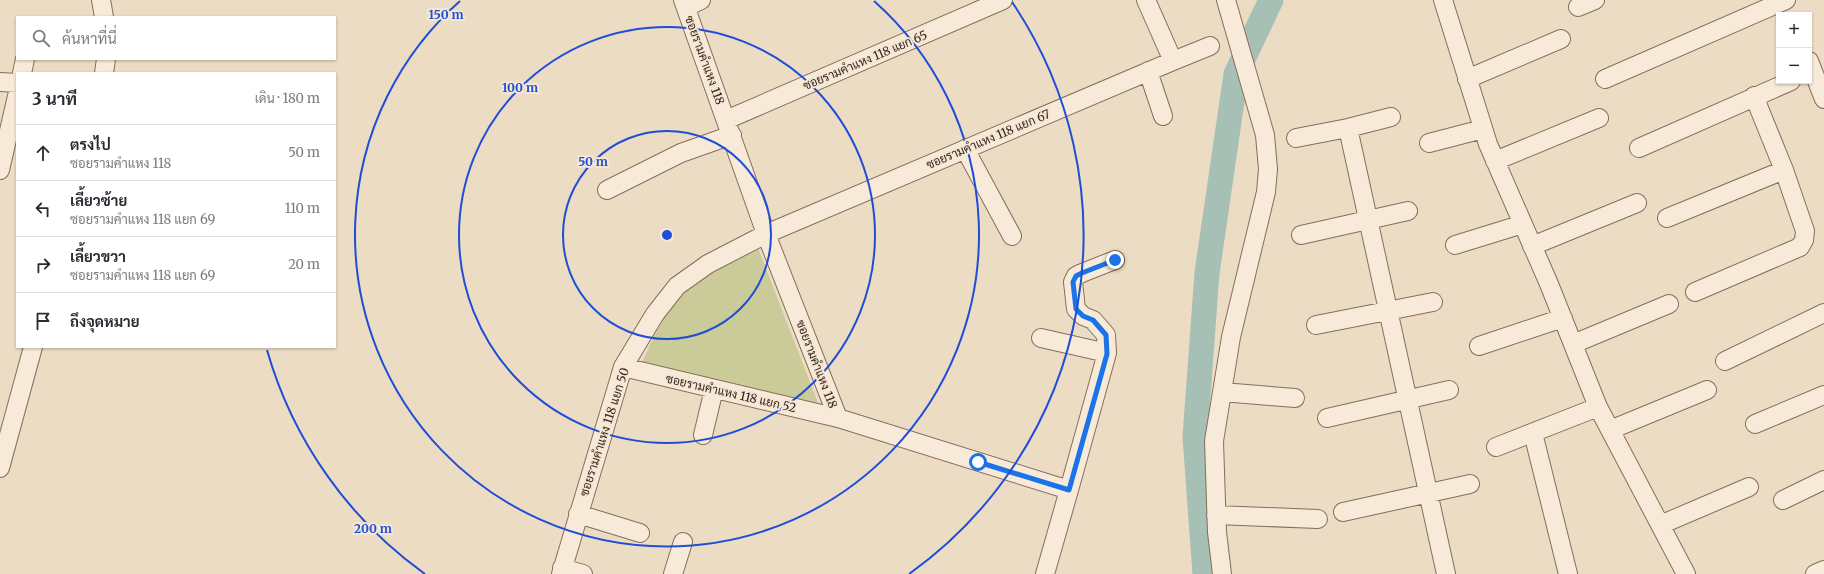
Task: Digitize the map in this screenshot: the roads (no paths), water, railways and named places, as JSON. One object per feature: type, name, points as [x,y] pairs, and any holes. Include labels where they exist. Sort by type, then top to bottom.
[{"type":"street","points":[[101,0],[104,16]]},
{"type":"street","name":"ซอยรามคำแหง 118 แยก 65","points":[[607,190],[729,127],[1003,0]]},
{"type":"street","points":[[1146,0],[1173,61]]},
{"type":"street","points":[[1443,0],[1483,129],[1495,161],[1563,318],[1598,407],[1686,574]]},
{"type":"street","points":[[1578,7],[1595,0]]},
{"type":"street","name":"ซอยรามคำแหง 118","points":[[690,2],[729,127],[766,234],[838,418],[1069,490]]},
{"type":"street","points":[[1222,574],[1216,515],[1214,441],[1230,337],[1266,192],[1268,169],[1265,135],[1227,3]]},
{"type":"street","points":[[1605,79],[1785,4]]},
{"type":"street","points":[[1468,79],[1561,39]]},
{"type":"street","name":"ซอยรามคำแหง 118 แยก 67","points":[[766,234],[1210,46]]},
{"type":"street","points":[[22,72],[25,60]]},
{"type":"street","points":[[104,72],[106,60]]},
{"type":"street","points":[[1814,68],[1824,99]]},
{"type":"street","points":[[1148,71],[1163,116]]},
{"type":"street","points":[[0,82],[16,83]]},
{"type":"street","points":[[1639,148],[1784,84]]},
{"type":"street","points":[[1695,292],[1800,247],[1804,240],[1805,231],[1784,170],[1754,96]]},
{"type":"street","points":[[0,170],[16,100]]},
{"type":"street","points":[[1296,138],[1348,128],[1390,117]]},
{"type":"street","points":[[1495,161],[1599,118]]},
{"type":"street","points":[[1348,128],[1446,574]]},
{"type":"street","points":[[1429,144],[1483,129]]},
{"type":"street","points":[[965,149],[1012,236]]},
{"type":"street","points":[[1667,218],[1784,170]]},
{"type":"street","points":[[1532,246],[1636,203]]},
{"type":"street","points":[[1301,235],[1408,211]]},
{"type":"street","points":[[1455,246],[1523,224]]},
{"type":"street","name":"ซอยรามคำแหง 118 แยก 50","points":[[561,571],[623,367],[655,314],[677,286],[708,264],[766,234]]},
{"type":"street","points":[[1045,574],[1107,354],[1106,335],[1093,320],[1083,316],[1076,309],[1073,282],[1076,276],[1115,260]]},
{"type":"street","points":[[1316,325],[1433,302]]},
{"type":"street","points":[[1573,344],[1669,304]]},
{"type":"street","points":[[1725,361],[1824,313]]},
{"type":"street","points":[[1479,346],[1563,318]]},
{"type":"street","points":[[1041,338],[1107,354]]},
{"type":"street","points":[[0,468],[33,348]]},
{"type":"street","name":"ซอยรามคำแหง 118 แยก 52","points":[[623,367],[838,418]]},
{"type":"street","points":[[703,435],[714,389]]},
{"type":"street","points":[[1327,418],[1449,390]]},
{"type":"street","points":[[1610,430],[1707,390]]},
{"type":"street","points":[[1222,392],[1295,398]]},
{"type":"street","points":[[1755,424],[1824,394]]},
{"type":"street","points":[[1496,447],[1598,407]]},
{"type":"street","points":[[1533,433],[1568,574]]},
{"type":"street","points":[[1783,500],[1824,480]]},
{"type":"street","points":[[1344,512],[1470,484]]},
{"type":"street","points":[[1660,525],[1749,488]]},
{"type":"street","points":[[578,514],[640,533]]},
{"type":"street","points":[[1216,515],[1318,518]]},
{"type":"street","points":[[673,574],[683,542]]},
{"type":"street","points":[[1815,574],[1824,570]]},
{"type":"street","points":[[561,571],[583,574]]},
{"type":"waterway","points":[[1205,574],[1195,437],[1207,273],[1236,74],[1271,0]]}]
